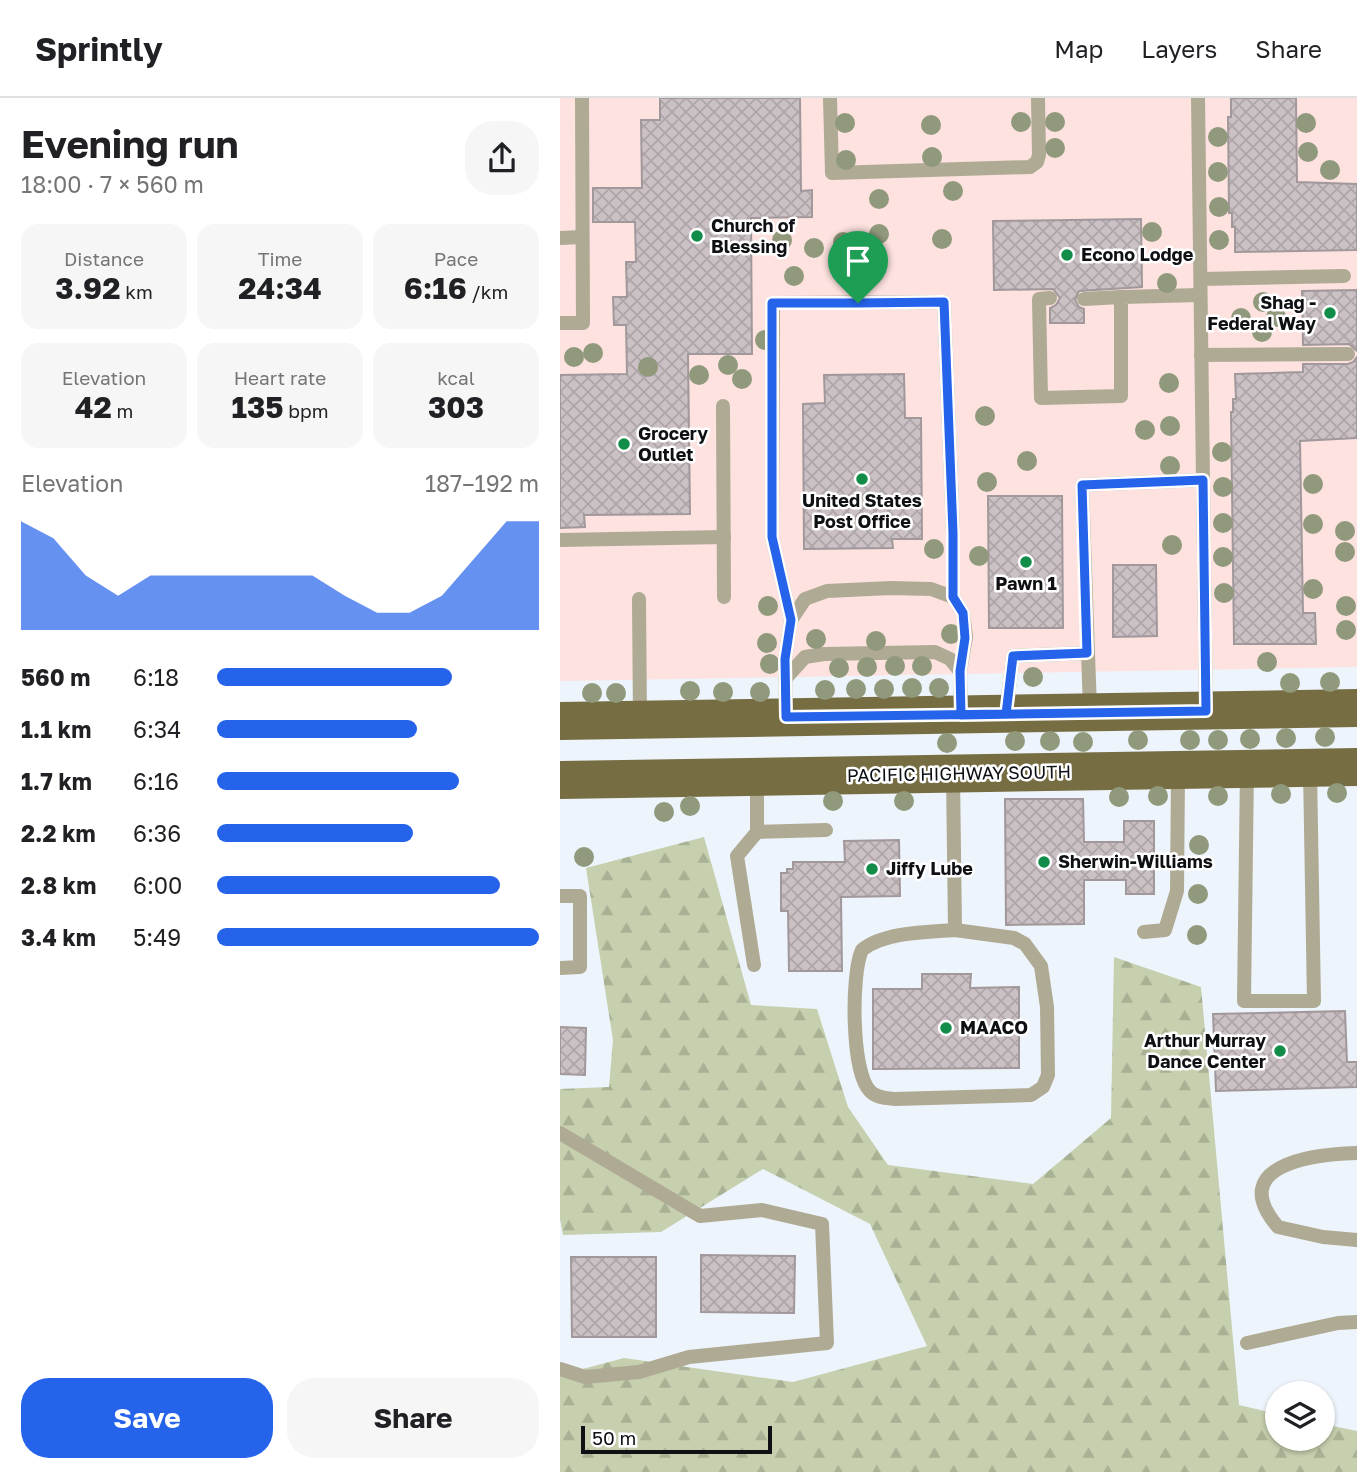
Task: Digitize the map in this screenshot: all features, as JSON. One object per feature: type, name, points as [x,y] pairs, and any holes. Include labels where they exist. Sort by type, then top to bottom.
[{"type":"main road","points":[[560,721],[1357,709]]},
{"type":"main road","name":"PACIFIC HIGHWAY SOUTH","points":[[560,780],[1357,767]]},
{"type":"lane","points":[[560,323],[583,323],[582,98]]},
{"type":"lane","points":[[830,98],[831,173],[1030,167],[1037,162],[1039,155],[1038,98]]},
{"type":"lane","points":[[1198,98],[1206,711]]},
{"type":"lane","points":[[560,238],[583,237]]},
{"type":"lane","points":[[1201,279],[1344,276]]},
{"type":"lane","points":[[1084,299],[1199,295]]},
{"type":"lane","points":[[1050,298],[1040,299],[1041,398],[1121,396],[1121,297]]},
{"type":"lane","points":[[786,717],[785,659],[791,620],[772,537],[772,303],[944,302],[953,597],[963,613],[965,638],[960,671],[961,715]]},
{"type":"lane","points":[[1200,355],[1348,354]]},
{"type":"lane","points":[[723,406],[724,597]]},
{"type":"lane","points":[[1090,713],[1082,485],[1203,480]]},
{"type":"lane","points":[[560,540],[724,537]]},
{"type":"lane","points":[[791,620],[805,598],[827,591],[931,589],[953,597]]},
{"type":"lane","points":[[639,599],[639,720]]},
{"type":"lane","points":[[785,679],[805,657],[824,654],[935,652],[950,659],[960,671]]},
{"type":"lane","points":[[1006,714],[1013,656],[1087,653]]},
{"type":"lane","points":[[1247,769],[1244,1001],[1314,1001],[1310,769]]},
{"type":"lane","points":[[1144,932],[1164,930],[1177,891],[1178,770]]},
{"type":"lane","points":[[953,774],[955,930]]},
{"type":"lane","points":[[754,965],[737,856],[757,832],[757,777]]},
{"type":"lane","points":[[757,832],[826,830]]},
{"type":"lane","points":[[560,896],[580,896],[580,967],[560,968]]},
{"type":"lane","points":[[955,930],[1014,938],[1025,944],[1041,966],[1047,1007],[1046,1082],[1037,1093],[1031,1095],[895,1099],[872,1094],[861,1077],[856,1039],[855,974],[862,950],[875,941],[901,935],[955,930]]},
{"type":"lane","points":[[560,1133],[700,1216],[762,1210],[821,1224],[827,1343],[689,1357],[639,1373],[585,1377],[560,1369]]},
{"type":"lane","points":[[1357,1153],[1313,1156],[1293,1161],[1275,1169],[1265,1182],[1263,1194],[1264,1208],[1278,1227],[1323,1237],[1357,1240]]},
{"type":"lane","points":[[1247,1343],[1338,1323],[1357,1322]]},
{"type":"shaded area","points":[[560,98],[1357,98],[1357,667],[560,681]]},
{"type":"green space","points":[[704,837],[751,1005],[817,1009],[848,1107],[888,1165],[1033,1184],[1111,1118],[1114,957],[1201,987],[1239,1405],[1265,1411],[1265,1451],[1335,1451],[1335,1426],[1357,1431],[1357,1472],[560,1472],[560,1375],[624,1358],[793,1382],[927,1346],[870,1224],[763,1169],[661,1232],[563,1235],[560,1219],[560,1089],[609,1087],[613,1040],[586,868]]},
{"type":"building","name":"Church of Blessing","points":[[660,98],[800,98],[801,191],[812,190],[812,217],[751,218],[752,354],[688,354],[690,514],[584,515],[585,527],[560,528],[560,375],[627,374],[626,325],[614,325],[613,297],[627,297],[626,262],[636,262],[635,222],[593,222],[593,188],[642,188],[641,120],[660,120]]},
{"type":"building","points":[[1231,98],[1296,98],[1297,182],[1357,184],[1357,250],[1235,252],[1235,227],[1232,227],[1232,213],[1229,213],[1228,117],[1231,117]]},
{"type":"building","name":"Econo Lodge","points":[[1141,219],[1142,287],[1079,291],[1075,300],[1079,307],[1084,309],[1084,323],[1050,323],[1050,308],[1056,305],[1060,298],[1053,289],[994,290],[993,221]]},
{"type":"building","name":"Shag - Federal Way","points":[[1357,290],[1357,351],[1349,344],[1303,345],[1302,291]]},
{"type":"building","points":[[1357,357],[1357,438],[1300,441],[1303,613],[1315,613],[1316,644],[1234,644],[1231,412],[1233,399],[1236,399],[1235,374],[1303,372],[1303,364],[1348,364]]},
{"type":"building","name":"United States Post Office","points":[[904,374],[905,418],[921,418],[922,539],[892,539],[893,548],[804,549],[803,404],[825,403],[824,375]]},
{"type":"building","name":"Pawn 1","points":[[988,496],[1062,496],[1063,628],[989,628]]},
{"type":"building","points":[[1113,565],[1156,565],[1157,636],[1113,637]]},
{"type":"building","name":"Sherwin-Williams","points":[[1005,799],[1083,799],[1084,842],[1124,842],[1124,821],[1154,821],[1154,894],[1126,894],[1126,880],[1084,880],[1084,924],[1006,925]]},
{"type":"building","points":[[899,840],[900,896],[841,897],[842,971],[789,971],[788,911],[781,911],[781,873],[793,869],[793,862],[845,862],[844,841]]},
{"type":"building","name":"MAACO","points":[[922,974],[971,974],[970,988],[1019,987],[1019,1068],[873,1069],[873,989],[922,989]]},
{"type":"building","name":"Arthur Murray Dance Center","points":[[1345,1011],[1347,1062],[1357,1062],[1357,1087],[1216,1091],[1213,1014]]},
{"type":"building","points":[[560,1027],[586,1028],[585,1075],[560,1074]]},
{"type":"building","points":[[701,1255],[795,1256],[794,1313],[701,1312]]},
{"type":"building","points":[[571,1257],[656,1257],[656,1337],[572,1337]]},
{"type":"place","name":"Church of Blessing","points":[[697,236]]},
{"type":"place","name":"Econo Lodge","points":[[1067,255]]},
{"type":"place","name":"Shag - Federal Way","points":[[1330,313]]},
{"type":"place","name":"Grocery Outlet","points":[[624,444]]},
{"type":"place","name":"United States Post Office","points":[[862,479]]},
{"type":"place","name":"Pawn 1","points":[[1026,562]]},
{"type":"place","name":"Sherwin-Williams","points":[[1044,862]]},
{"type":"place","name":"Jiffy Lube","points":[[872,869]]},
{"type":"place","name":"MAACO","points":[[946,1028]]},
{"type":"place","name":"Arthur Murray Dance Center","points":[[1280,1051]]},
{"type":"route","points":[[858,303],[772,303],[772,537],[791,620],[785,659],[786,717],[1006,714],[1013,656],[1087,653],[1082,485],[1203,480],[1206,711],[961,715],[960,671],[965,638],[963,613],[953,597],[944,302],[858,303]]}]
